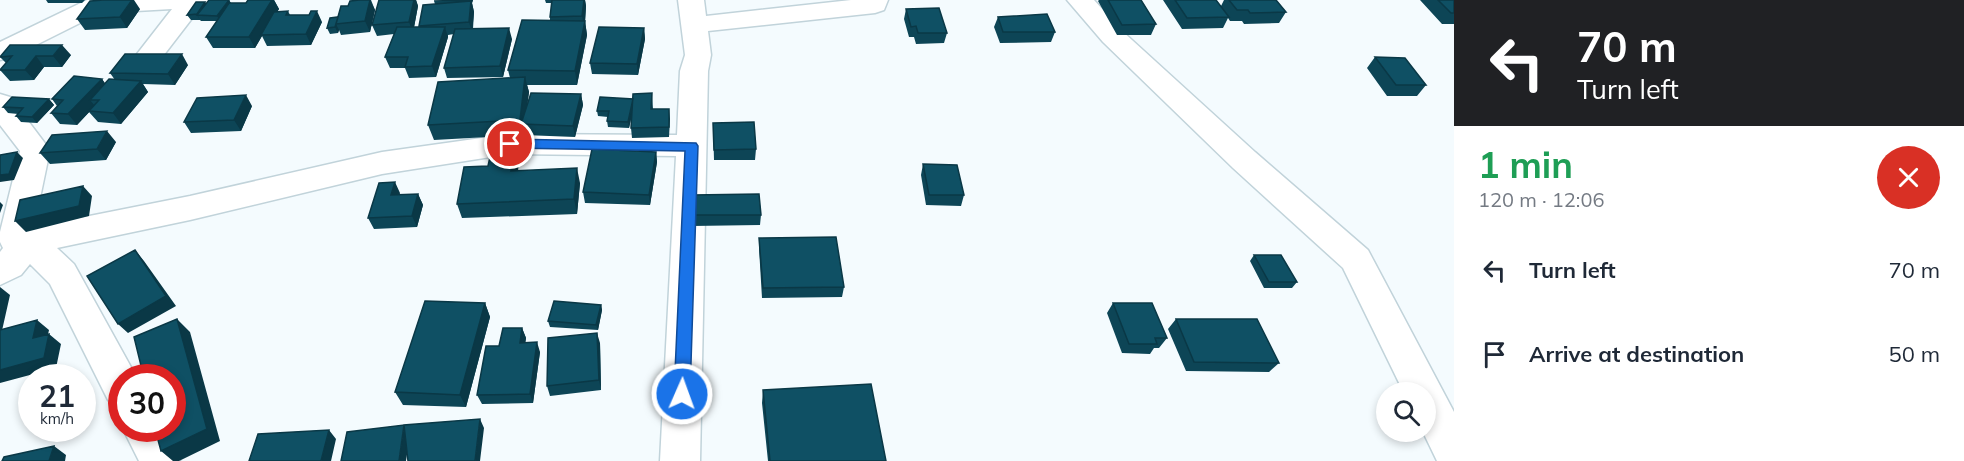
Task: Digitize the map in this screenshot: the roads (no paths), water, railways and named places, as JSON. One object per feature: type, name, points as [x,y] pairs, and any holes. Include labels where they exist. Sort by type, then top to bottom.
[{"type":"street","points":[[0,52],[101,3],[202,0]]},
{"type":"street","points":[[680,461],[694,71],[698,55],[693,12],[875,4],[875,0]]},
{"type":"street","points":[[1080,0],[1128,52],[1244,160],[1356,259],[1418,382]]},
{"type":"street","points":[[150,54],[192,1]]},
{"type":"street","points":[[0,104],[35,150],[15,239],[28,241],[190,208],[382,163],[510,144],[692,146]]},
{"type":"street","points":[[0,271],[9,265],[28,241]]},
{"type":"street","points":[[28,241],[62,274],[109,364]]},
{"type":"street","points":[[1436,418],[1454,453]]},
{"type":"street","points":[[150,442],[160,461]]}]
